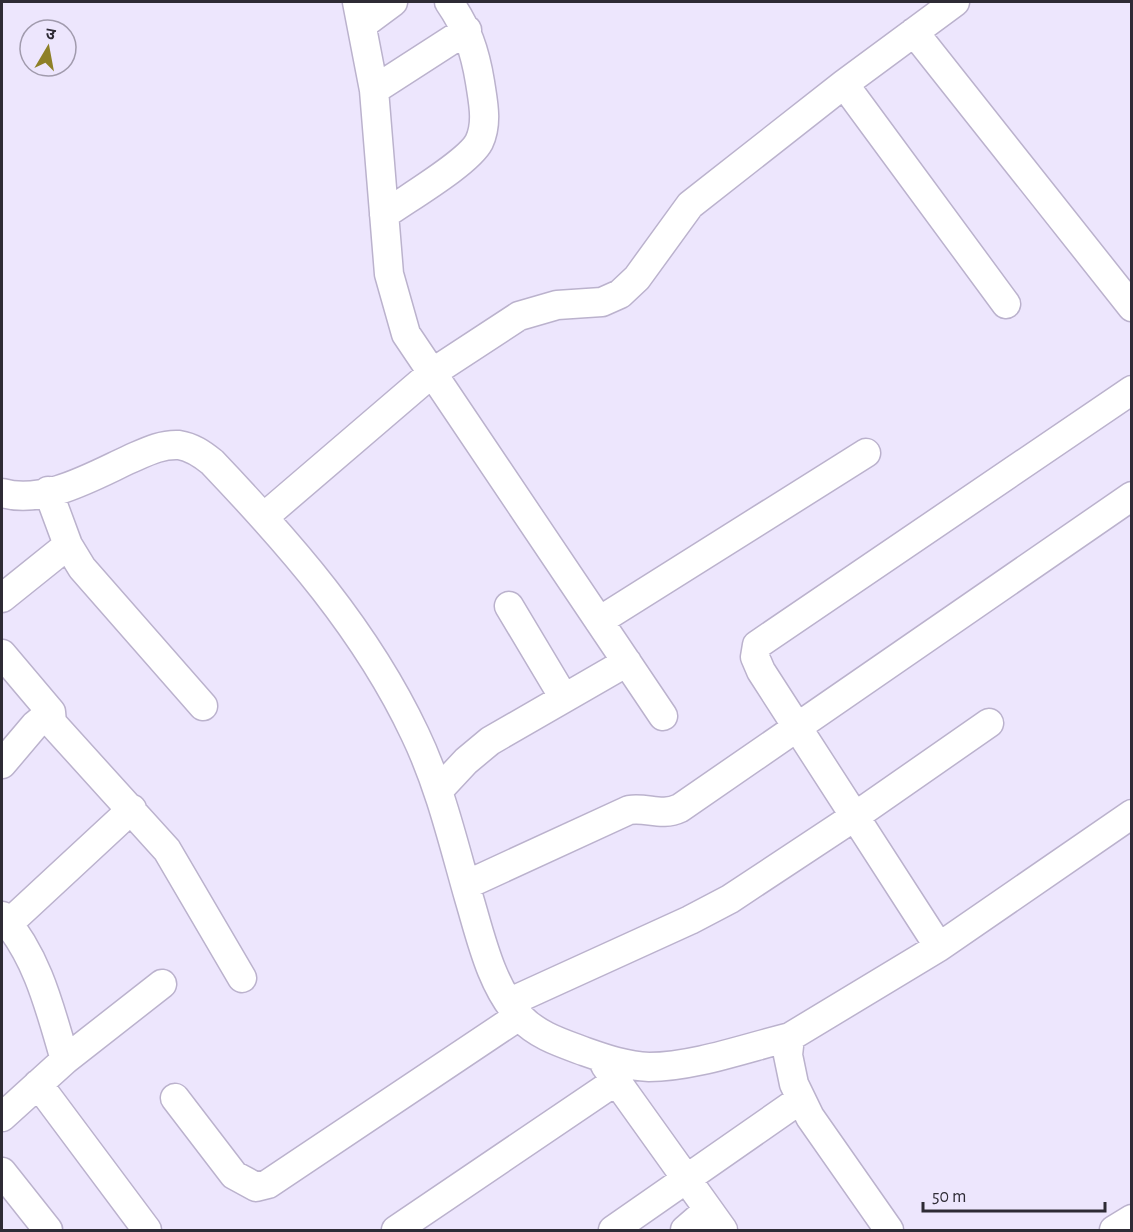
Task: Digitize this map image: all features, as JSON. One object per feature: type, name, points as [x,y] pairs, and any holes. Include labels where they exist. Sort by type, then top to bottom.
[{"type":"street","points":[[393,2],[360,13],[374,90],[389,274],[396,307],[406,334],[663,716]]},
{"type":"street","points":[[384,215],[465,158],[478,143],[485,110],[475,51],[467,30],[449,2]]},
{"type":"street","points":[[264,517],[432,373],[519,316],[557,305],[602,302],[620,294],[637,278],[690,205],[844,84],[955,2]]},
{"type":"street","points":[[374,90],[467,30]]},
{"type":"street","points":[[914,32],[1131,307]]},
{"type":"street","points":[[844,84],[1006,304]]},
{"type":"street","points":[[939,947],[761,671],[755,657],[757,645],[1131,390]]},
{"type":"street","points":[[2,493],[48,491],[70,486],[162,445],[181,445],[196,450],[212,462],[264,517],[334,602],[373,657],[414,732],[438,791],[486,957],[515,1009],[537,1032],[618,1063],[648,1067],[675,1065],[790,1037],[939,947],[1131,814]]},
{"type":"street","points":[[599,621],[866,453]]},
{"type":"street","points":[[48,491],[68,545],[82,568],[203,706]]},
{"type":"street","points":[[466,885],[629,810],[641,808],[660,814],[680,808],[1131,496]]},
{"type":"street","points":[[2,598],[68,545]]},
{"type":"street","points":[[509,606],[564,698]]},
{"type":"street","points":[[2,654],[51,712],[52,723],[168,850],[242,978]]},
{"type":"street","points":[[438,791],[483,746],[627,662]]},
{"type":"street","points":[[2,764],[35,724],[51,712]]},
{"type":"street","points":[[175,1098],[234,1175],[256,1187],[268,1184],[515,1009],[730,899],[854,817],[988,723]]},
{"type":"street","points":[[65,1060],[41,980],[25,948],[5,920],[132,809]]},
{"type":"street","points":[[2,1117],[65,1060],[162,984]]},
{"type":"street","points":[[790,1037],[788,1055],[794,1084],[810,1118],[889,1230]]},
{"type":"street","points":[[598,1056],[716,1220],[685,1230]]},
{"type":"street","points":[[396,1230],[616,1081]]},
{"type":"street","points":[[38,1084],[147,1230]]},
{"type":"street","points":[[613,1230],[801,1099]]},
{"type":"street","points":[[2,1172],[48,1230]]},
{"type":"street","points":[[1114,1230],[1131,1219]]}]
